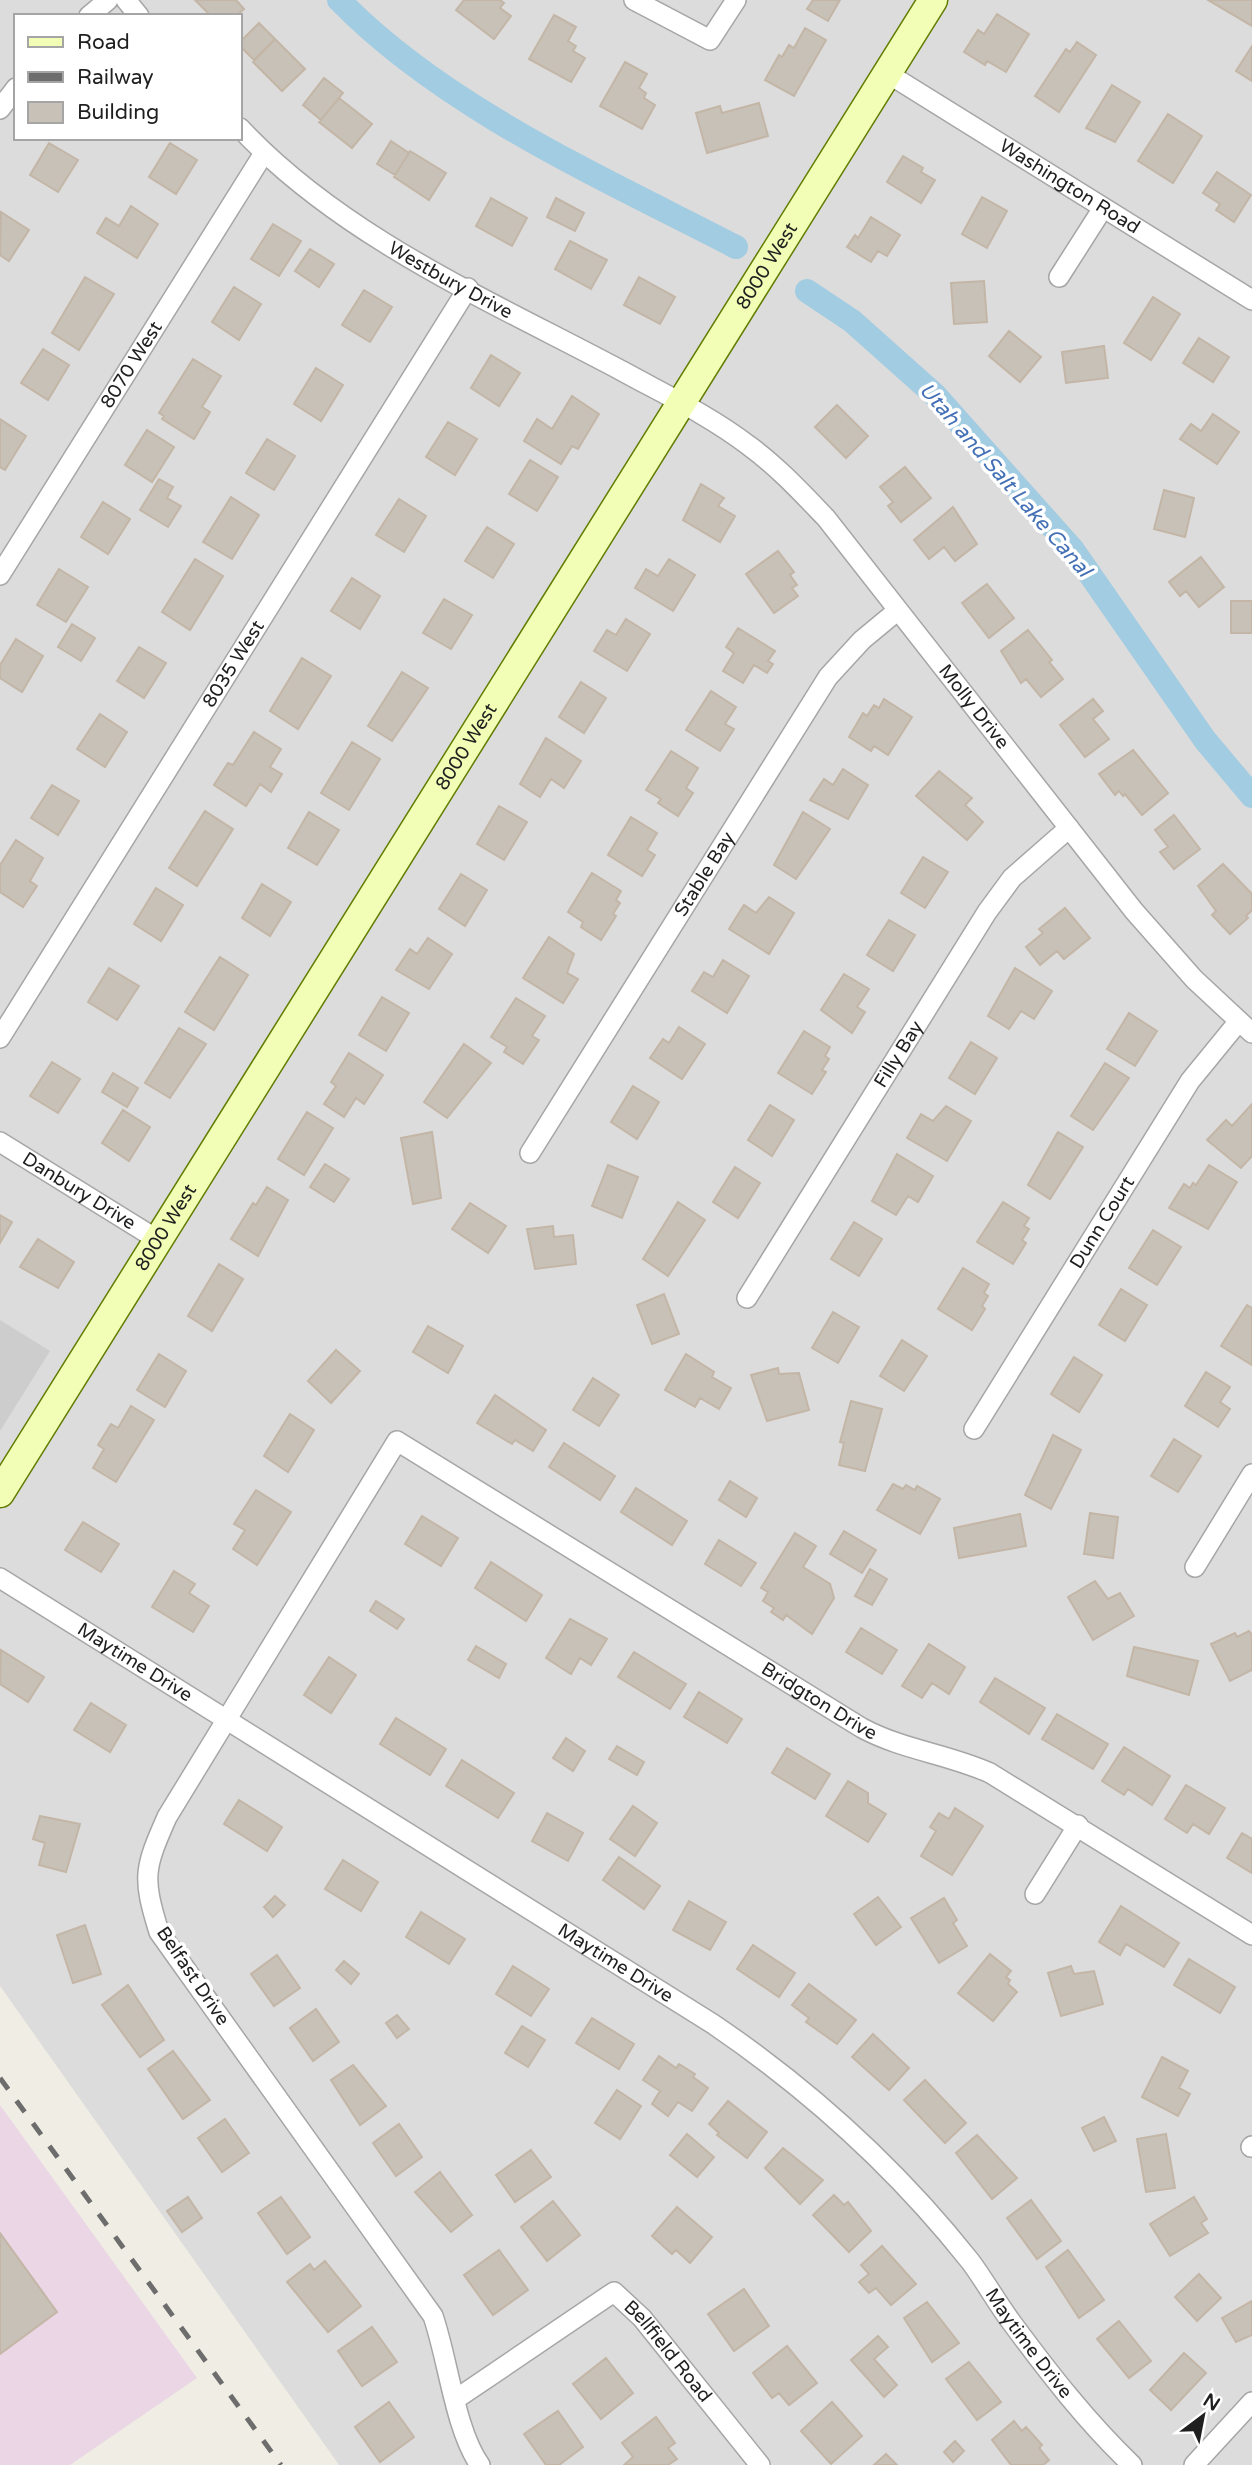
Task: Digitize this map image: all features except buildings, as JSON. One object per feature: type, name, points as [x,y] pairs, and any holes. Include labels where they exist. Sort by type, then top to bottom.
[{"type":"street","points":[[91,14],[108,0]]},
{"type":"street","points":[[126,0],[137,14]]},
{"type":"street","points":[[634,0],[710,40],[736,0]]},
{"type":"street","name":"8000 West","points":[[0,1493],[933,0]]},
{"type":"street","name":"Washington Road","points":[[887,73],[1252,300]]},
{"type":"street","points":[[0,109],[14,91]]},
{"type":"street","name":"Westbury Drive","points":[[242,130],[264,153],[319,197],[388,244],[680,402]]},
{"type":"street","name":"8070 West","points":[[0,575],[264,153]]},
{"type":"street","points":[[1059,276],[1103,208]]},
{"type":"street","name":"8035 West","points":[[0,1038],[468,288]]},
{"type":"street","name":"Molly Drive","points":[[680,402],[725,428],[794,484],[825,518],[1135,911],[1194,979],[1245,1027]]},
{"type":"street","name":"Stable Bay","points":[[530,1153],[828,677],[862,640],[897,611]]},
{"type":"street","name":"Filly Bay","points":[[747,1298],[987,912],[1012,878],[1069,828]]},
{"type":"street","name":"Dunn Court","points":[[974,1429],[1190,1080],[1245,1027]]},
{"type":"street","name":"Danbury Drive","points":[[0,1142],[158,1240]]},
{"type":"street","name":"Belfast Drive","points":[[397,1441],[167,1817],[149,1859],[147,1893],[159,1932],[433,2316],[462,2426],[480,2465]]},
{"type":"street","name":"Bridgton Drive","points":[[397,1441],[862,1728],[910,1749],[958,1758],[1021,1790],[1252,1935]]},
{"type":"street","points":[[1195,1566],[1252,1474]]},
{"type":"street","name":"Maytime Drive","points":[[0,1578],[713,2024],[815,2100],[912,2192],[971,2263],[1053,2377],[1103,2437],[1132,2465]]},
{"type":"street","points":[[1035,1894],[1078,1825]]},
{"type":"street","name":"Bellfield Road","points":[[456,2399],[614,2292],[642,2318],[760,2465]]},
{"type":"street","points":[[1194,2465],[1252,2402]]},
{"type":"shaded area","points":[[0,0],[1252,0],[1252,2465],[339,2465],[0,1986]]},
{"type":"shaded area","points":[[0,1320],[50,1351],[0,1431]]},
{"type":"shaded area","points":[[0,2105],[197,2378],[70,2465],[0,2465]]},
{"type":"waterway","name":"Utah and Salt Lake Canal","points":[[339,0],[381,39],[476,107],[580,167],[736,247]]},
{"type":"waterway","name":"Utah and Salt Lake Canal","points":[[807,291],[852,321],[935,395],[1073,550],[1205,740],[1252,796]]},
{"type":"railway","points":[[0,2078],[281,2465]]}]
